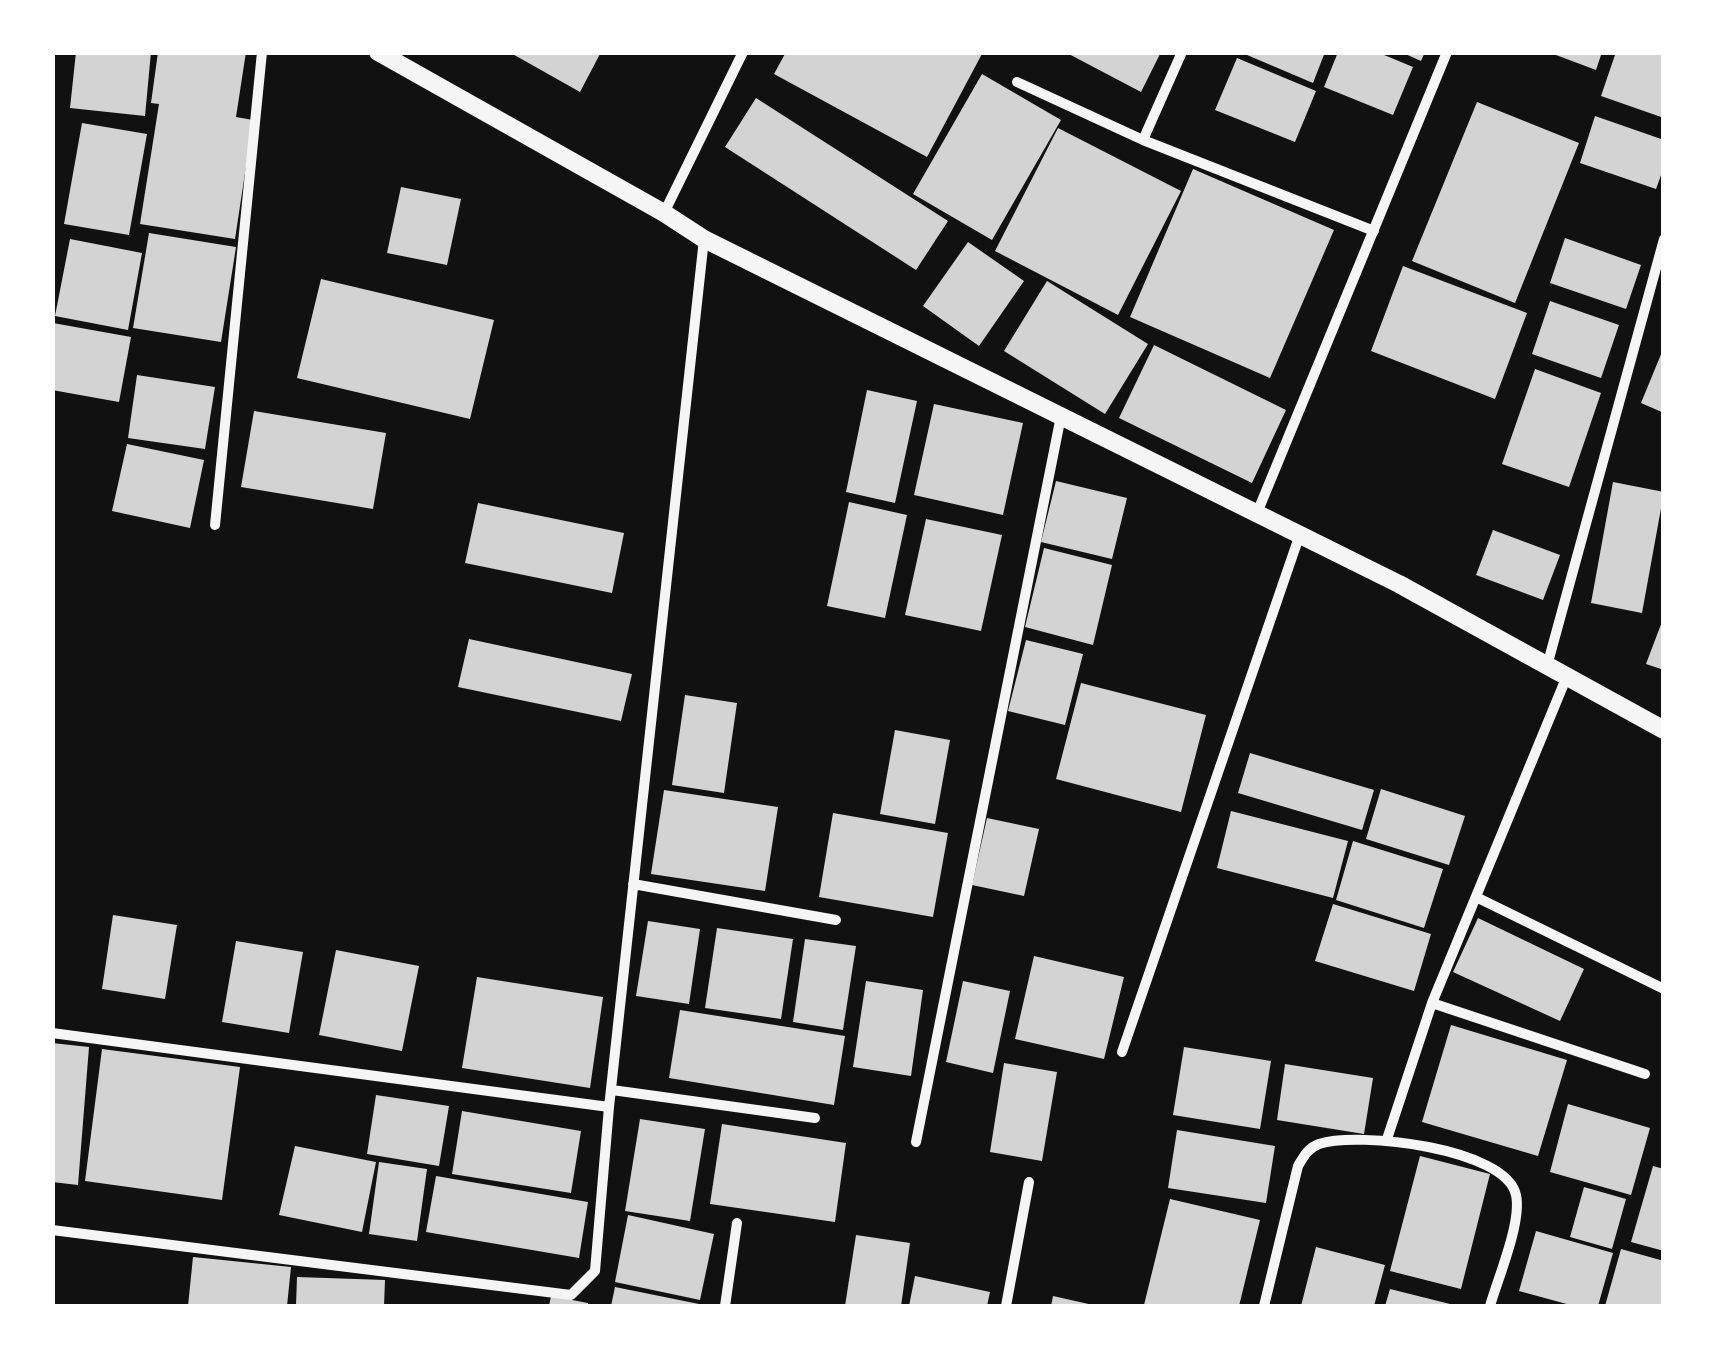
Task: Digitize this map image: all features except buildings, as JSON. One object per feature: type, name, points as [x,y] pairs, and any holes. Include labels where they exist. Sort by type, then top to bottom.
[{"type":"street","points":[[215,525],[262,52]]},
{"type":"street","points":[[378,52],[664,213],[704,240],[1400,584],[1664,730]]},
{"type":"street","points":[[664,213],[743,52]]},
{"type":"street","points":[[1143,140],[1182,52]]},
{"type":"street","points":[[1257,513],[1447,52]]},
{"type":"street","points":[[1017,82],[1143,140],[1374,231]]},
{"type":"street","points":[[1547,666],[1664,239]]},
{"type":"street","points":[[52,1230],[571,1295],[595,1272],[609,1107],[704,240]]},
{"type":"street","points":[[916,1142],[1061,416]]},
{"type":"street","points":[[1122,1052],[1300,534]]},
{"type":"street","points":[[1387,1139],[1432,1003],[1566,676]]},
{"type":"street","points":[[633,884],[836,920]]},
{"type":"street","points":[[1476,897],[1664,990]]},
{"type":"street","points":[[1432,1003],[1645,1074]]},
{"type":"street","points":[[52,1033],[609,1107]]},
{"type":"street","points":[[612,1090],[815,1118]]},
{"type":"street","points":[[1264,1306],[1298,1166],[1306,1152],[1320,1144],[1387,1139],[1489,1164],[1505,1175],[1516,1193],[1516,1214],[1490,1306]]},
{"type":"street","points":[[1006,1306],[1029,1182]]},
{"type":"street","points":[[725,1306],[737,1223]]}]
